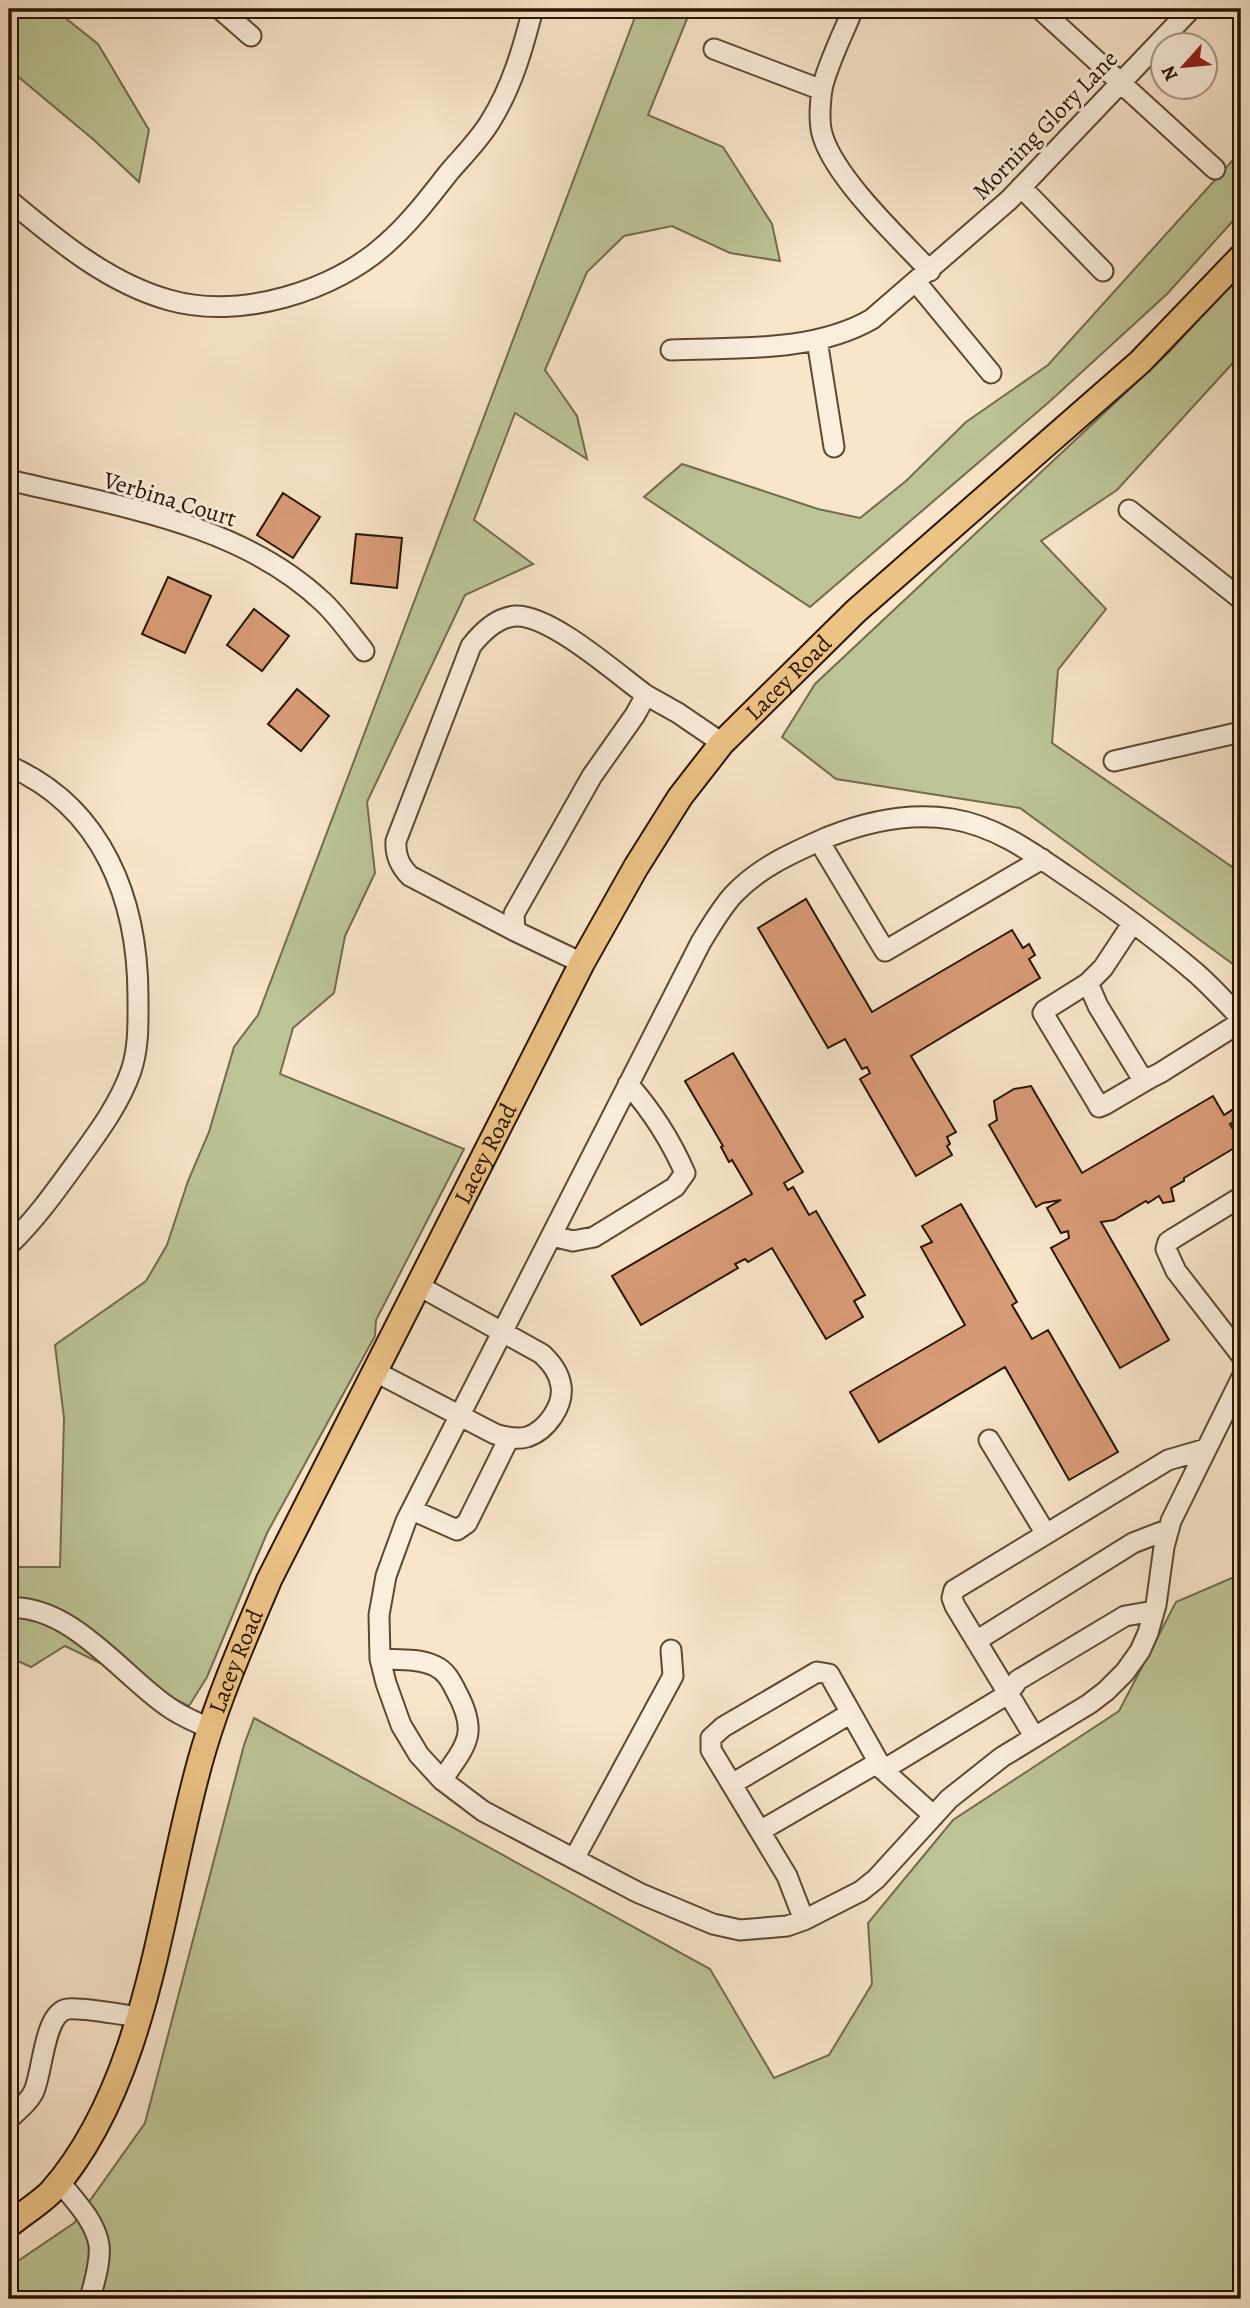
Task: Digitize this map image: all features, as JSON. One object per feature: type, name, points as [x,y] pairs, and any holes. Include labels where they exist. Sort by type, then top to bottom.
[{"type":"main road","name":"Lacey Road","points":[[9,2224],[49,2194],[103,2116],[139,2017],[204,1749],[237,1657],[269,1580],[582,963],[635,867],[680,797],[722,743],[856,611],[1140,362],[1241,257]]},
{"type":"street","points":[[220,9],[251,36]]},
{"type":"street","points":[[9,200],[97,268],[135,290],[172,301],[207,306],[248,304],[307,290],[339,276],[385,245],[407,223],[490,123],[512,81],[533,9]]},
{"type":"street","points":[[853,9],[822,90],[820,112],[823,136],[838,166],[923,276],[992,373]]},
{"type":"street","points":[[1040,9],[1215,170]]},
{"type":"street","name":"Morning Glory Lane","points":[[671,350],[787,345],[817,340],[872,320],[1021,187],[1191,9]]},
{"type":"street","points":[[713,49],[822,90]]},
{"type":"street","points":[[1021,187],[1103,271]]},
{"type":"street","points":[[817,340],[834,447]]},
{"type":"street","name":"Verbina Court","points":[[9,480],[142,512],[207,533],[247,550],[290,576],[324,602],[364,651]]},
{"type":"street","points":[[1129,510],[1241,599]]},
{"type":"street","points":[[582,963],[410,876],[402,868],[395,852],[396,841],[471,646],[481,633],[503,620],[514,616],[530,618],[556,629],[646,695],[722,743]]},
{"type":"street","points":[[515,931],[514,914],[560,830],[646,695]]},
{"type":"street","points":[[1114,761],[1241,732]]},
{"type":"street","points":[[9,766],[34,777],[72,809],[104,849],[129,915],[138,961],[138,1044],[121,1096],[46,1205],[9,1245]]},
{"type":"street","points":[[1132,924],[1103,968],[1088,983],[1043,1013],[1100,1107],[1241,1020],[1197,974],[1132,924],[1042,859],[998,832],[954,819],[884,819],[855,826],[788,854],[762,870],[733,895],[701,942],[412,1510],[386,1576],[379,1615],[380,1659],[401,1725],[419,1755],[442,1780],[483,1811],[639,1894],[713,1924],[740,1930],[787,1926],[804,1920],[861,1891],[877,1879],[949,1799],[1034,1736],[1107,1691],[1140,1651],[1154,1612],[1169,1529],[1241,1378]]},
{"type":"street","points":[[819,841],[885,951],[1042,859]]},
{"type":"street","points":[[1088,983],[1098,1006],[1140,1075],[1150,1078]]},
{"type":"street","points":[[552,1236],[573,1241],[594,1237],[675,1187],[685,1173],[677,1154],[646,1105],[628,1084]]},
{"type":"street","points":[[1241,1197],[1168,1242],[1166,1249],[1176,1271],[1241,1355]]},
{"type":"street","points":[[376,1372],[495,1434],[509,1438],[525,1437],[539,1432],[557,1407],[561,1386],[554,1367],[542,1354],[419,1286]]},
{"type":"street","points":[[412,1510],[457,1530],[463,1528],[493,1475],[509,1438]]},
{"type":"street","points":[[989,1440],[1045,1534]]},
{"type":"street","points":[[1034,1736],[955,1606],[952,1598],[954,1590],[1168,1460],[1206,1448]]},
{"type":"street","points":[[976,1641],[1133,1543],[1169,1529]]},
{"type":"street","points":[[9,1608],[26,1609],[60,1621],[88,1639],[167,1707],[211,1729]]},
{"type":"street","points":[[760,1831],[1008,1694],[1018,1680],[1125,1616],[1154,1612]]},
{"type":"street","points":[[574,1859],[673,1675],[671,1650]]},
{"type":"street","points":[[380,1659],[424,1662],[437,1666],[448,1676],[468,1712],[469,1734],[465,1748],[442,1780]]},
{"type":"street","points":[[804,1920],[787,1876],[711,1750],[711,1738],[723,1727],[817,1672],[829,1674],[881,1766],[934,1815]]},
{"type":"street","points":[[732,1784],[851,1713]]},
{"type":"street","points":[[9,2119],[33,2094],[55,2015],[68,2008],[139,2017]]},
{"type":"street","points":[[59,2181],[89,2219],[99,2246],[90,2299]]},
{"type":"green space","points":[[9,9],[54,9],[98,44],[149,130],[139,182],[94,140],[9,69]]},
{"type":"green space","points":[[638,9],[691,9],[648,115],[723,147],[772,224],[780,261],[730,253],[672,226],[624,236],[587,272],[545,370],[577,416],[587,459],[515,413],[474,520],[533,564],[465,595],[367,802],[375,873],[345,936],[334,993],[293,1028],[280,1074],[464,1149],[376,1320],[375,1336],[267,1533],[207,1677],[189,1706],[65,1646],[31,1667],[9,1657],[9,1567],[60,1567],[64,1418],[55,1345],[146,1281],[167,1245],[188,1181],[209,1132],[234,1047],[258,1015]]},
{"type":"green space","points":[[1241,151],[1241,212],[1167,294],[1049,402],[810,607],[644,497],[682,464],[818,509],[860,518],[906,481],[966,422],[1048,365]]},
{"type":"green space","points":[[1241,274],[1241,354],[1117,490],[1041,541],[1106,609],[1058,670],[1052,743],[1241,873],[1241,970],[1020,808],[836,779],[782,737],[815,684],[1168,353]]},
{"type":"green space","points":[[1241,1574],[1241,2299],[9,2299],[9,2267],[74,2223],[145,2123],[244,1745],[254,1718],[710,1969],[774,2078],[829,2055],[872,1984],[868,1923],[953,1820],[1119,1711],[1176,1602]]},
{"type":"building","points":[[283,493],[320,517],[293,558],[257,535]]},
{"type":"building","points":[[356,534],[402,538],[397,588],[351,583]]},
{"type":"building","points":[[168,577],[211,596],[185,653],[142,634]]},
{"type":"building","points":[[254,609],[289,636],[262,671],[227,645]]},
{"type":"building","points":[[297,689],[329,716],[301,751],[268,724]]},
{"type":"building","points":[[806,899],[872,1012],[1012,930],[1023,948],[1029,944],[1035,955],[1029,959],[1040,978],[911,1056],[956,1132],[947,1137],[950,1144],[947,1146],[952,1155],[916,1176],[860,1079],[870,1073],[867,1067],[862,1069],[845,1039],[828,1048],[758,928]]},
{"type":"building","points":[[733,1053],[803,1172],[784,1183],[788,1190],[793,1187],[809,1215],[816,1211],[865,1295],[854,1301],[863,1317],[826,1339],[772,1248],[748,1262],[745,1259],[735,1264],[738,1268],[641,1325],[612,1276],[752,1194],[732,1160],[729,1162],[721,1147],[723,1146],[685,1081]]},
{"type":"building","points":[[1031,1086],[1082,1173],[1213,1096],[1224,1115],[1232,1110],[1238,1120],[1230,1124],[1241,1144],[1171,1188],[1174,1201],[1163,1203],[1159,1196],[1114,1220],[1101,1222],[1169,1340],[1120,1368],[1051,1248],[1069,1238],[1068,1231],[1061,1233],[1047,1208],[1061,1200],[1036,1207],[989,1125],[997,1120],[994,1101],[1014,1089]]},
{"type":"building","points":[[961,1204],[1017,1302],[1012,1305],[1032,1339],[1048,1330],[1118,1452],[1069,1480],[1005,1367],[879,1442],[850,1392],[965,1325],[921,1247],[932,1242],[922,1226]]}]
